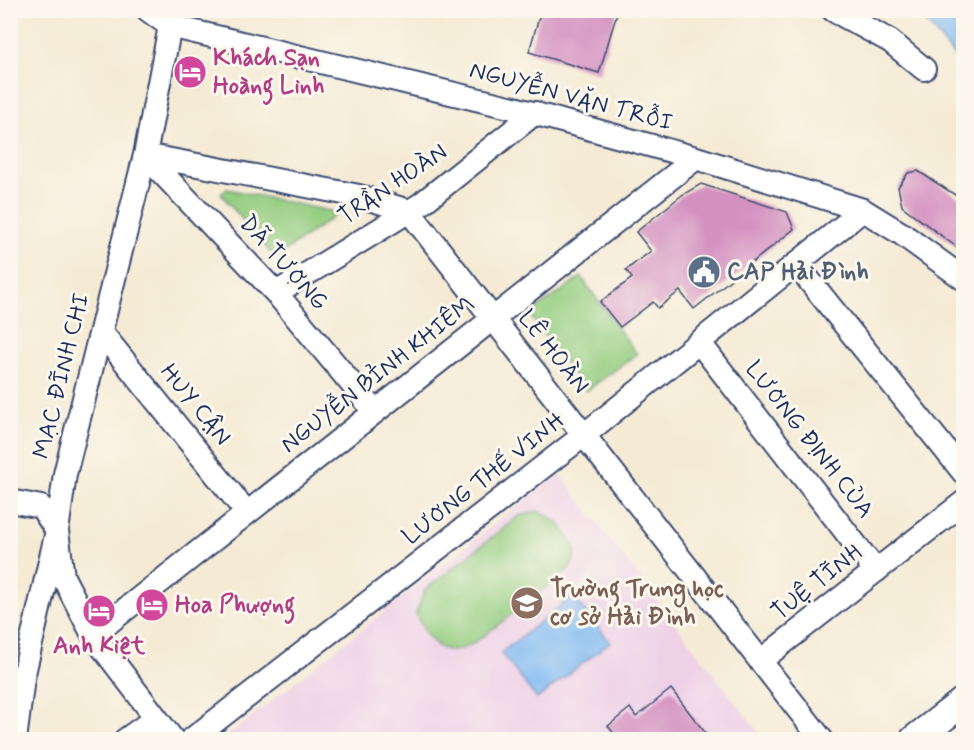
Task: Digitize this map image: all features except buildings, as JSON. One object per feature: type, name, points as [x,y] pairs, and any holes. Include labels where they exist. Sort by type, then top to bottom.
[{"type":"main road","points":[[914,740],[963,700]]},
{"type":"street","name":"NGUYỄN VĂN TRỖI","points":[[148,10],[170,26],[535,114],[696,158],[863,210],[902,234],[963,279]]},
{"type":"street","points":[[833,10],[890,41],[924,69]]},
{"type":"street","name":"MẠC ĐĨNH CHI","points":[[15,740],[23,678],[57,531],[65,474],[145,155],[170,26]]},
{"type":"street","name":"TRẦN HOÀN","points":[[276,293],[422,204],[535,114]]},
{"type":"street","points":[[145,155],[359,196],[409,211]]},
{"type":"street","name":"DÃ TƯỢNG","points":[[145,155],[276,293],[375,412]]},
{"type":"street","name":"NGUYỄN BỈNH KHIÊM","points":[[93,635],[696,158]]},
{"type":"street","name":"LƯƠNG THẾ VINH","points":[[191,740],[584,435],[863,210]]},
{"type":"street","name":"LÊ HOÀN","points":[[409,211],[822,740]]},
{"type":"street","points":[[796,264],[963,473]]},
{"type":"street","name":"HUY CẬN","points":[[101,332],[247,513]]},
{"type":"street","name":"LƯƠNG ĐỊNH CỦA","points":[[699,342],[876,571]]},
{"type":"street","points":[[10,501],[41,507],[57,531],[63,578],[93,635],[174,740]]},
{"type":"street","name":"TUỆ TĨNH","points":[[760,661],[963,502]]},
{"type":"street","points":[[125,740],[156,718]]},
{"type":"shaded area","name":"Trường Trung học cơ sở Hải Đình","points":[[559,473],[759,733],[751,740],[222,740]]},
{"type":"green space","points":[[227,189],[334,212],[336,215],[275,258],[221,194]]},
{"type":"green space","points":[[581,277],[637,354],[586,391],[529,314]]},
{"type":"green space","points":[[538,511],[557,522],[570,538],[576,553],[571,567],[469,646],[458,650],[447,650],[436,645],[426,633],[416,614],[425,590],[519,516]]},
{"type":"water","points":[[917,11],[963,11],[963,67]]},
{"type":"water","points":[[573,596],[610,642],[537,699],[501,653]]},
{"type":"place","name":"Khách Sạn Hoàng Linh","points":[[190,72]]},
{"type":"place","name":"CAP Hải Đình","points":[[704,272]]},
{"type":"place","name":"Trường Trung học cơ sở Hải Đình","points":[[527,603]]},
{"type":"place","name":"Hoa Phượng","points":[[152,605]]},
{"type":"place","name":"Anh Kiệt","points":[[99,611]]}]
